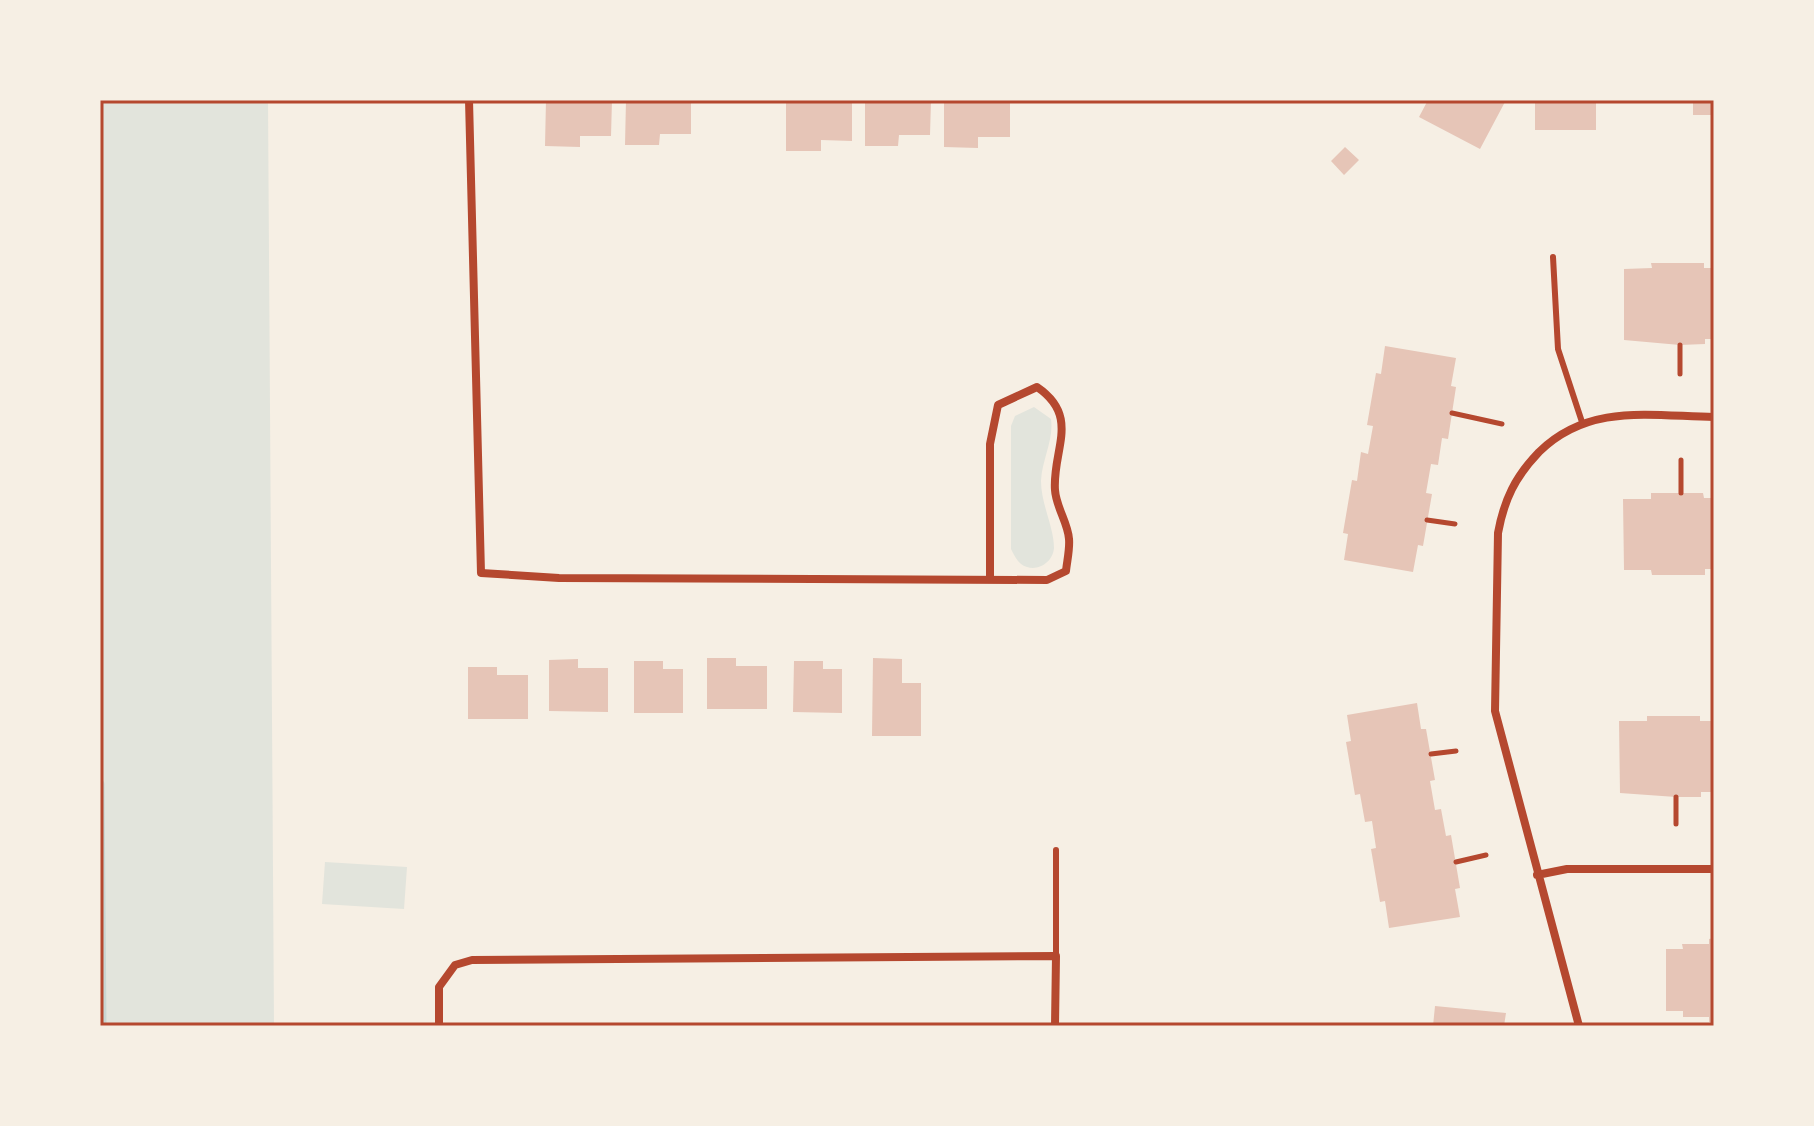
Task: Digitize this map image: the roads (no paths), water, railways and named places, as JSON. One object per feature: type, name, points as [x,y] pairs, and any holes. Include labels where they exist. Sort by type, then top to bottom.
[{"type":"street","points":[[469,100],[481,573],[575,578],[1047,580],[1066,571],[1069,538],[1055,491],[1062,441],[1060,418],[1054,399],[1037,387],[998,405],[990,444],[990,579]]},
{"type":"street","points":[[1579,1026],[1495,711],[1498,533],[1503,506],[1513,482],[1551,441],[1582,422],[1620,416],[1714,417]]},
{"type":"street","points":[[1537,875],[1567,869],[1714,869]]},
{"type":"street","points":[[439,1026],[439,987],[455,965],[472,960],[1056,956],[1055,1026]]},
{"type":"lane","points":[[1553,257],[1558,349],[1582,422]]},
{"type":"lane","points":[[1056,850],[1056,956]]},
{"type":"waterway","points":[[100,784],[102,1026]]}]
